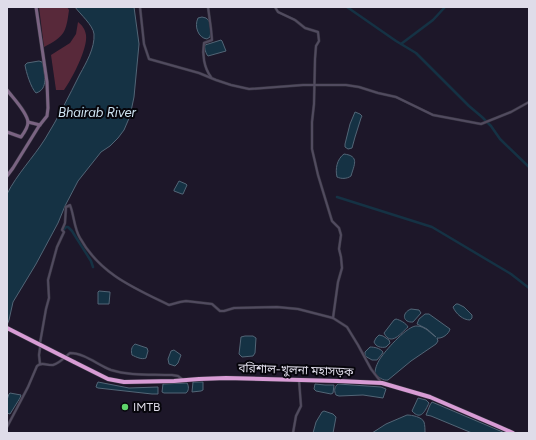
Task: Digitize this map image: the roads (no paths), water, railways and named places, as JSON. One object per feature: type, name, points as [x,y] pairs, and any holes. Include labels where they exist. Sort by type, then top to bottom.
[{"type":"highway","name":"বরিশাল-খুলনা মহাসড়ক","points":[[7,328],[108,379],[124,382],[168,382],[226,378],[382,383],[430,397],[513,433]]},
{"type":"main road","points":[[7,176],[47,116],[47,82],[36,7]]},
{"type":"main road","points":[[7,90],[25,115],[28,122],[22,137],[7,132]]},
{"type":"main road","points":[[28,122],[40,125]]},
{"type":"street","points":[[140,7],[144,44],[149,59],[199,73],[231,85],[249,89],[314,85],[346,85],[359,87],[396,97],[434,115],[481,124],[511,112],[529,102]]},
{"type":"street","points":[[208,7],[212,40],[204,43],[203,53],[205,66],[208,74],[212,78]]},
{"type":"street","points":[[275,7],[278,12],[290,17],[305,28],[318,32],[319,41],[316,46],[312,149],[332,221],[339,228],[341,234],[339,249],[342,268],[338,282],[333,318]]},
{"type":"street","points":[[40,364],[40,343],[49,298],[48,280],[53,259],[64,232],[62,230],[65,224],[66,207],[70,205],[79,236],[90,253],[104,269],[125,283],[169,305],[186,301],[212,304],[220,311],[234,308],[277,307],[298,309],[333,318],[347,327],[371,369],[382,383]]},
{"type":"street","points":[[7,427],[37,366],[42,363],[55,365],[70,353],[74,353],[116,371],[127,373],[172,375],[178,376],[185,380]]},
{"type":"street","points":[[293,433],[296,416],[301,406],[299,380]]},
{"type":"water","name":"Bhairab River","points":[[75,7],[134,7],[139,44],[134,97],[130,116],[124,130],[118,138],[101,152],[78,181],[36,264],[13,302],[7,325],[7,194],[15,180],[50,131],[92,50],[94,39],[93,31],[89,23]]},
{"type":"water","points":[[198,18],[206,18],[210,24],[210,37],[207,39],[199,34],[196,25]]},
{"type":"water","points":[[221,40],[226,51],[208,56],[205,51],[205,45]]},
{"type":"water","points":[[39,61],[43,64],[45,81],[43,88],[36,93],[31,84],[25,65],[27,63]]},
{"type":"water","points":[[355,112],[362,116],[352,148],[348,149],[345,147],[345,144]]},
{"type":"water","points":[[344,154],[352,157],[355,162],[351,176],[348,178],[337,177],[336,171],[338,161]]},
{"type":"water","points":[[179,181],[187,185],[183,194],[174,191]]},
{"type":"water","points":[[99,291],[110,292],[109,304],[98,304]]},
{"type":"water","points":[[456,304],[464,307],[472,315],[470,320],[462,318],[454,310],[453,307]]},
{"type":"water","points":[[411,309],[419,310],[421,313],[413,322],[407,321],[404,317]]},
{"type":"water","points":[[425,314],[429,314],[450,329],[448,333],[443,337],[437,338],[438,341],[436,344],[411,361],[388,380],[384,380],[379,377],[375,373],[379,360],[393,343],[408,329],[420,326],[436,337],[427,329],[417,324],[419,319]]},
{"type":"water","points":[[396,319],[406,324],[408,327],[396,338],[390,339],[384,333]]},
{"type":"water","points":[[379,335],[389,340],[390,343],[386,347],[379,347],[375,344],[374,342]]},
{"type":"water","points":[[253,336],[256,338],[255,353],[253,356],[242,357],[239,354],[241,337]]},
{"type":"water","points":[[135,344],[147,348],[148,351],[146,358],[144,359],[132,355],[131,352]]},
{"type":"water","points":[[370,347],[379,349],[383,352],[377,360],[372,360],[365,356],[365,352]]},
{"type":"water","points":[[174,350],[181,355],[175,366],[169,364],[168,359],[171,351]]},
{"type":"water","points":[[98,382],[129,388],[158,387],[158,394],[98,388],[96,387]]},
{"type":"water","points":[[193,382],[203,382],[203,390],[192,392]]},
{"type":"water","points":[[187,383],[188,391],[186,393],[162,392],[163,384]]},
{"type":"water","points":[[315,384],[334,385],[333,393],[331,394],[316,391],[314,389]]},
{"type":"water","points":[[338,384],[381,387],[386,389],[383,398],[363,395],[339,396],[336,395],[335,391]]},
{"type":"water","points":[[10,393],[21,395],[10,414],[7,413],[7,400]]},
{"type":"water","points":[[418,398],[426,400],[429,403],[424,412],[420,415],[415,414],[412,411]]},
{"type":"water","points":[[432,402],[505,433],[472,433],[426,415]]},
{"type":"water","points":[[324,411],[333,414],[336,417],[333,433],[313,433],[316,422]]},
{"type":"water","points":[[407,415],[423,420],[425,425],[425,433],[372,433],[386,424]]},
{"type":"waterway","points":[[347,7],[416,53],[491,126],[500,139],[529,167]]},
{"type":"waterway","points":[[401,44],[433,20],[445,7]]},
{"type":"waterway","points":[[337,197],[432,227],[511,274],[529,288]]},
{"type":"waterway","points":[[63,230],[68,227],[72,231],[91,261],[93,267]]},
{"type":"place","name":"IMTB","points":[[125,407]]}]
